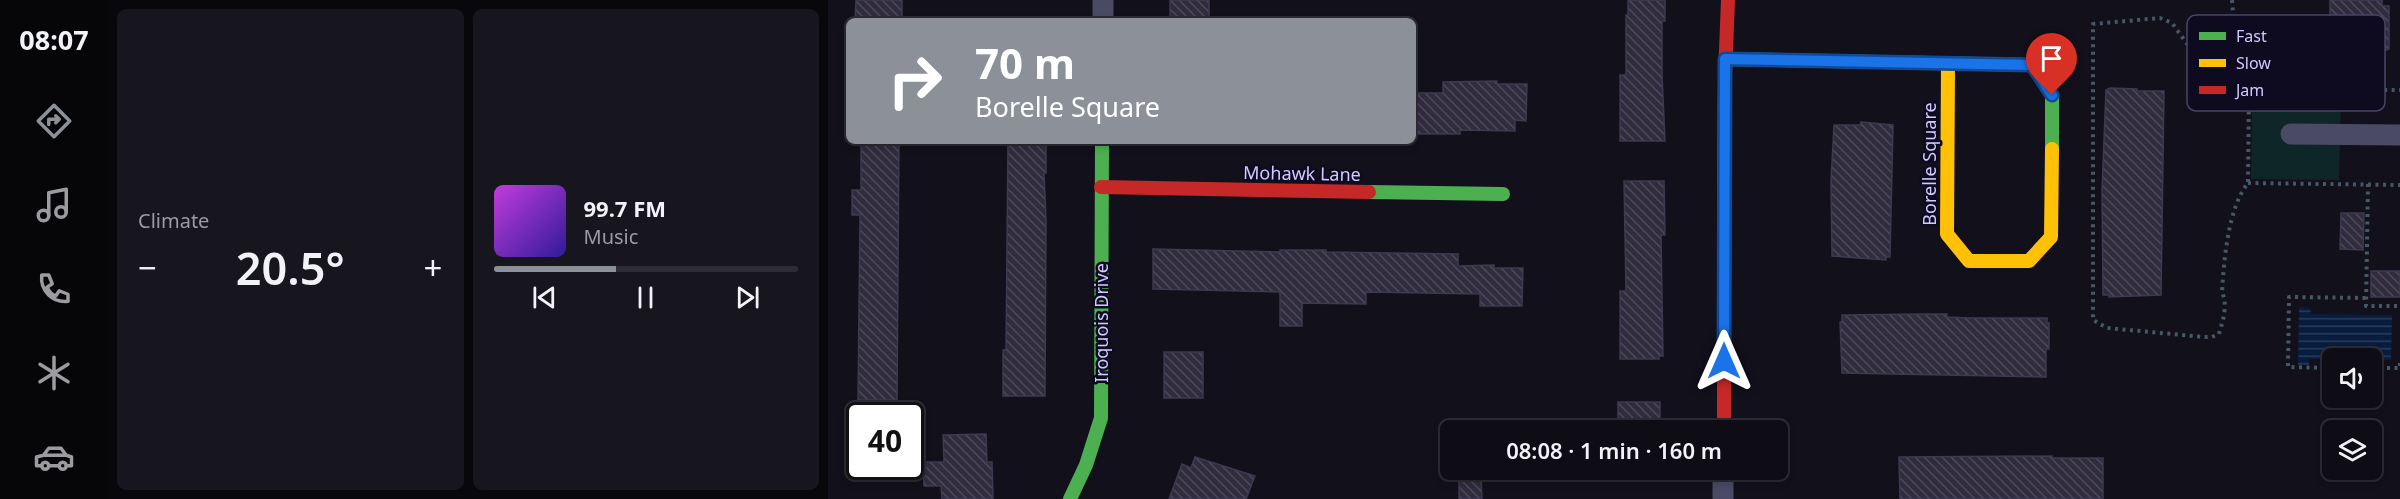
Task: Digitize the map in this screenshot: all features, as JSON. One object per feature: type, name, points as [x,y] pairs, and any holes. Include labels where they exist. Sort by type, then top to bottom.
[{"type":"street","points":[[1103,0],[1103,18]]},
{"type":"street","points":[[1724,420],[1725,59],[1728,0]]},
{"type":"street","name":"Borelle Square","points":[[1725,59],[2032,65],[2052,95],[2051,237],[2029,261],[1969,261],[1947,234],[1948,65]]},
{"type":"street","points":[[2291,134],[2400,135]]},
{"type":"street","name":"Iroquois Drive","points":[[1070,499],[1086,465],[1101,418],[1102,144]]},
{"type":"street","name":"Mohawk Lane","points":[[1101,187],[1503,194]]},
{"type":"street","points":[[1723,480],[1723,499]]},
{"type":"path","points":[[2232,0],[2233,15]]},
{"type":"path","points":[[2187,43],[2172,23],[2160,18],[2093,24],[2093,321],[2107,328],[2204,337],[2219,334],[2225,312],[2225,299],[2222,292],[2229,239],[2241,191],[2248,183],[2250,111]]},
{"type":"path","points":[[2385,90],[2400,90]]},
{"type":"path","points":[[2248,183],[2400,184]]},
{"type":"path","points":[[2368,184],[2366,306],[2400,306]]},
{"type":"path","points":[[2322,368],[2288,367],[2289,297],[2366,298]]},
{"type":"path","points":[[2382,368],[2400,368],[2400,359]]},
{"type":"green space","points":[[2252,111],[2341,111],[2339,180],[2251,179]]},
{"type":"water","points":[[2299,307],[2310,308],[2311,314],[2392,315],[2391,360],[2382,360],[2382,348],[2322,348],[2322,359],[2309,359],[2309,365],[2298,365]]},
{"type":"building","points":[[856,0],[902,0],[902,18],[855,18]]},
{"type":"building","points":[[1170,0],[1209,0],[1209,18],[1170,18]]},
{"type":"building","points":[[1628,0],[1665,0],[1665,21],[1662,21],[1662,75],[1665,141],[1620,141],[1620,75],[1626,75]]},
{"type":"building","points":[[2330,0],[2382,0],[2382,6],[2389,6],[2389,49],[2385,51],[2385,15],[2330,15]]},
{"type":"building","points":[[1497,81],[1497,84],[1527,84],[1526,121],[1515,120],[1515,131],[1460,130],[1460,134],[1416,134],[1417,93],[1443,93],[1443,82]]},
{"type":"building","points":[[2110,88],[2164,91],[2161,295],[2109,297],[2110,295],[2103,295],[2102,190],[2106,90]]},
{"type":"building","points":[[1861,122],[1893,125],[1890,257],[1886,257],[1886,260],[1832,256],[1831,181],[1834,125],[1860,125]]},
{"type":"building","points":[[861,144],[899,144],[897,400],[858,400],[860,215],[852,215],[852,190],[861,190]]},
{"type":"building","points":[[1008,144],[1046,144],[1046,173],[1044,173],[1045,396],[1003,396],[1003,350],[1006,350]]},
{"type":"building","points":[[1624,181],[1664,181],[1665,235],[1661,235],[1663,356],[1659,356],[1659,359],[1620,359],[1620,291],[1626,291]]},
{"type":"building","points":[[2341,213],[2364,213],[2363,250],[2340,249]]},
{"type":"building","points":[[1153,249],[1280,252],[1280,250],[1326,250],[1326,252],[1458,254],[1458,266],[1494,265],[1494,268],[1523,268],[1522,306],[1480,306],[1480,294],[1366,292],[1366,304],[1302,303],[1302,326],[1280,326],[1280,292],[1153,289]]},
{"type":"building","points":[[2371,271],[2400,271],[2400,297],[2371,297]]},
{"type":"building","points":[[1947,314],[1947,317],[1970,318],[2047,318],[2049,349],[2046,349],[2046,377],[1842,373],[1840,322],[1842,322],[1842,315]]},
{"type":"building","points":[[1164,352],[1203,352],[1203,398],[1164,398]]},
{"type":"building","points":[[1618,402],[1660,402],[1660,420],[1618,420]]},
{"type":"building","points":[[986,434],[987,462],[992,462],[993,499],[942,499],[941,486],[924,486],[924,462],[944,462],[943,435]]},
{"type":"building","points":[[2052,456],[2052,458],[2103,458],[2103,499],[1900,499],[1899,457]]},
{"type":"building","points":[[1195,457],[1255,476],[1246,499],[1169,499],[1182,464],[1191,468]]},
{"type":"building","points":[[1459,480],[1481,480],[1482,499],[1459,499]]},
{"type":"traffic: fast","points":[[1725,59],[2032,65],[2052,95],[2052,149]]},
{"type":"traffic: fast","points":[[1070,499],[1086,465],[1101,418],[1102,144]]},
{"type":"traffic: fast","points":[[1369,192],[1503,194]]},
{"type":"traffic: slow","points":[[1948,65],[1947,234],[1969,261],[2029,261],[2051,237],[2052,149]]},
{"type":"traffic: slow","points":[[1724,280],[1725,76]]},
{"type":"traffic: jam","points":[[1725,76],[1728,0]]},
{"type":"traffic: jam","points":[[1101,187],[1369,192]]},
{"type":"traffic: jam","points":[[1724,280],[1724,420]]},
{"type":"route","points":[[1724,361],[1725,59],[2032,65],[2052,95]]}]
